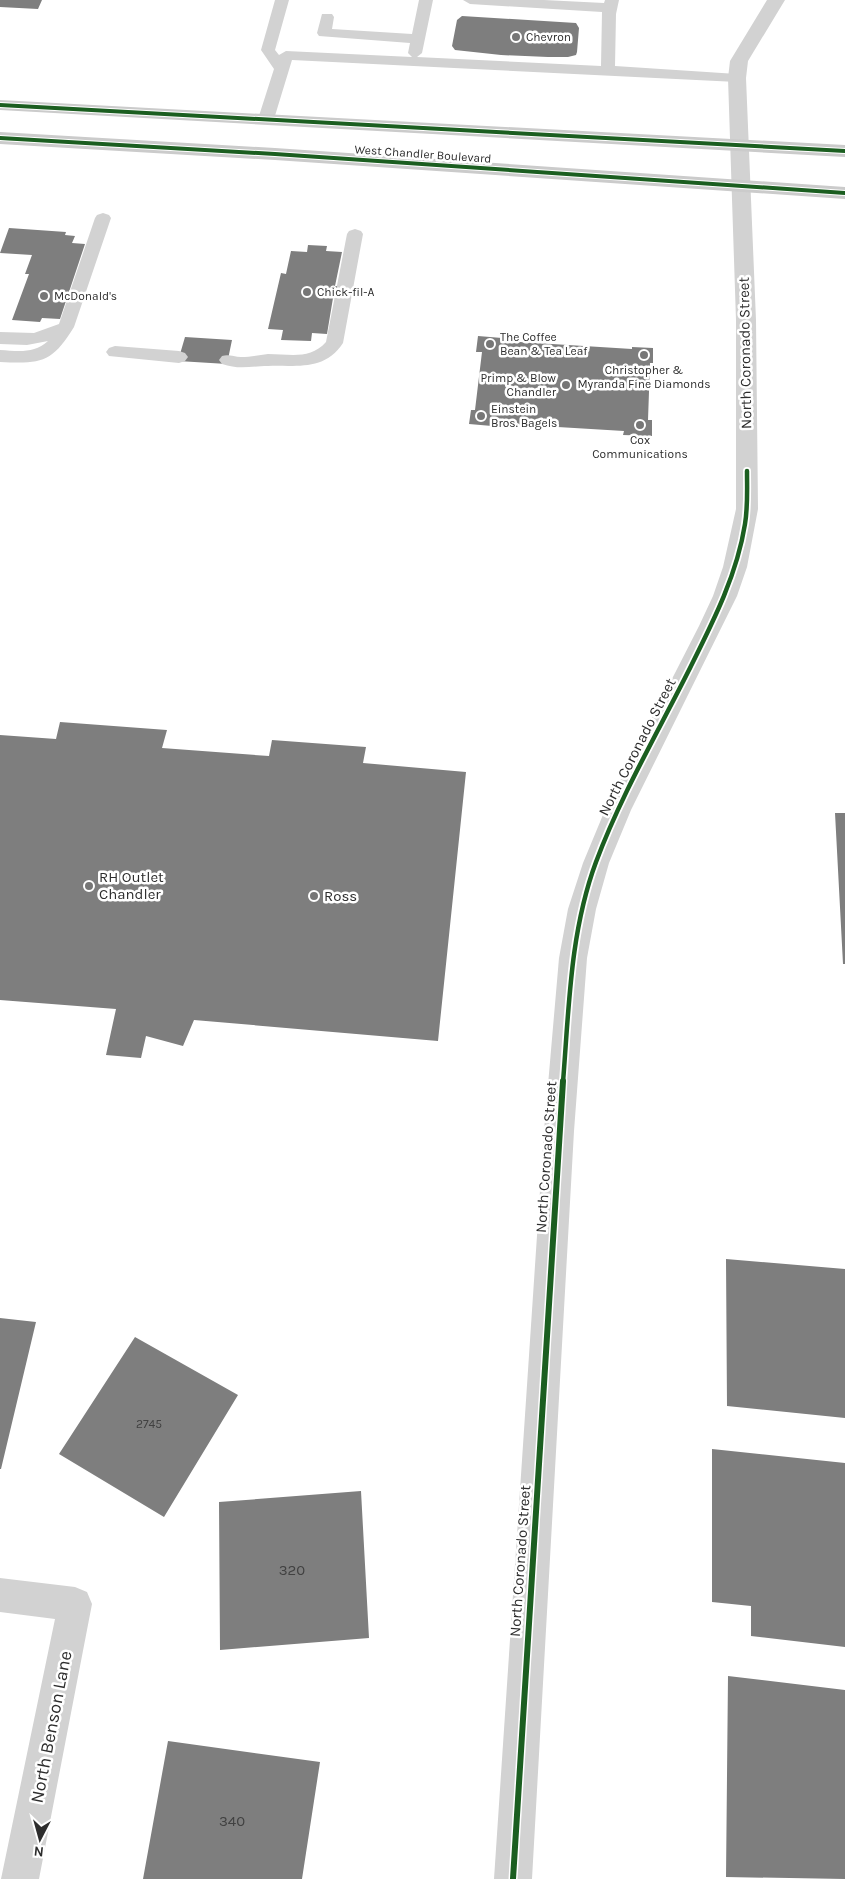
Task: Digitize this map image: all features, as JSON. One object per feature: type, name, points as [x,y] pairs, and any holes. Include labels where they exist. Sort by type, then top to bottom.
[{"type":"main road","name":"West Chandler Boulevard","points":[[0,104],[845,151]]},
{"type":"main road","points":[[0,122],[29,121],[122,125],[176,114]]},
{"type":"main road","name":"West Chandler Boulevard","points":[[0,138],[429,164],[845,193]]},
{"type":"street","name":"North Coronado Street","points":[[512,1879],[559,1131],[573,958],[582,909],[596,863],[618,810],[711,626],[735,567],[742,538],[747,509],[746,320],[737,78],[739,61],[776,0]]},
{"type":"street","name":"North Benson Lane","points":[[0,1595],[75,1604],[20,1879]]},
{"type":"lane","points":[[282,0],[268,50],[282,69]]},
{"type":"lane","points":[[413,60],[426,0]]},
{"type":"lane","points":[[470,0],[611,4],[608,70]]},
{"type":"lane","points":[[327,17],[324,33],[418,39]]},
{"type":"lane","points":[[266,119],[286,55],[737,78]]},
{"type":"lane","points":[[0,356],[24,357],[47,354],[60,339],[66,327],[103,218]]},
{"type":"lane","points":[[229,354],[245,364],[265,360],[298,362],[313,360],[328,353],[334,343],[355,234]]},
{"type":"lane","points":[[0,338],[42,339],[66,327]]},
{"type":"lane","points":[[117,346],[181,351]]},
{"type":"building","points":[[0,0],[42,0],[38,9],[0,7]]},
{"type":"building","name":"Chevron","points":[[462,16],[576,23],[579,28],[577,52],[576,55],[568,57],[548,57],[501,55],[455,50],[452,46],[457,20]]},
{"type":"building","name":"McDonald's","points":[[9,228],[66,232],[65,235],[75,236],[72,243],[85,244],[60,319],[42,318],[40,322],[12,320],[29,274],[25,274],[32,255],[0,253]]},
{"type":"building","name":"Chick-fil-A","points":[[308,245],[327,246],[326,251],[342,252],[335,286],[339,286],[337,299],[333,298],[327,334],[312,333],[311,341],[281,340],[283,330],[268,329],[281,273],[286,274],[291,251],[307,252]]},
{"type":"building","points":[[478,336],[502,338],[502,341],[632,349],[632,347],[653,348],[653,363],[650,363],[648,420],[652,420],[652,436],[623,435],[624,431],[492,423],[492,426],[469,424],[471,410],[475,410],[482,352],[476,352]]},
{"type":"building","points":[[185,337],[232,340],[227,364],[178,361]]},
{"type":"building","name":"Ross","points":[[60,722],[167,730],[162,748],[269,756],[272,740],[366,747],[363,763],[466,772],[438,1041],[194,1020],[183,1046],[146,1036],[141,1058],[106,1055],[116,1009],[0,1000],[0,735],[56,739]]},
{"type":"building","points":[[835,813],[845,813],[845,964],[843,964]]},
{"type":"building","points":[[726,1259],[845,1269],[845,1418],[727,1406]]},
{"type":"building","points":[[0,1318],[36,1322],[1,1469],[0,1469]]},
{"type":"building","points":[[135,1337],[238,1395],[164,1517],[59,1454]]},
{"type":"building","points":[[712,1449],[845,1463],[845,1647],[751,1636],[751,1606],[712,1602]]},
{"type":"building","points":[[361,1491],[369,1638],[220,1650],[219,1502]]},
{"type":"building","points":[[728,1676],[845,1690],[845,1879],[726,1877]]},
{"type":"building","points":[[168,1741],[320,1762],[302,1879],[143,1879]]},
{"type":"cycle path","points":[[0,105],[845,151]]},
{"type":"cycle path","points":[[0,138],[275,154],[845,193]]},
{"type":"cycle path","points":[[513,1879],[559,1131],[573,958],[582,909],[596,863],[618,810],[711,626],[729,584],[745,524],[747,471]]},
{"type":"place","name":"Chevron","points":[[516,37]]},
{"type":"place","name":"Chick-fil-A","points":[[307,292]]},
{"type":"place","name":"McDonald's","points":[[44,296]]},
{"type":"place","name":"The Coffee Bean & Tea Leaf","points":[[490,344]]},
{"type":"place","name":"Christopher & Myranda Fine Diamonds","points":[[644,355]]},
{"type":"place","name":"Primp & Blow Chandler","points":[[566,385]]},
{"type":"place","name":"Einstein Bros. Bagels","points":[[481,416]]},
{"type":"place","name":"Cox Communications","points":[[640,425]]},
{"type":"place","name":"RH Outlet Chandler","points":[[89,886]]},
{"type":"place","name":"Ross","points":[[314,896]]}]
